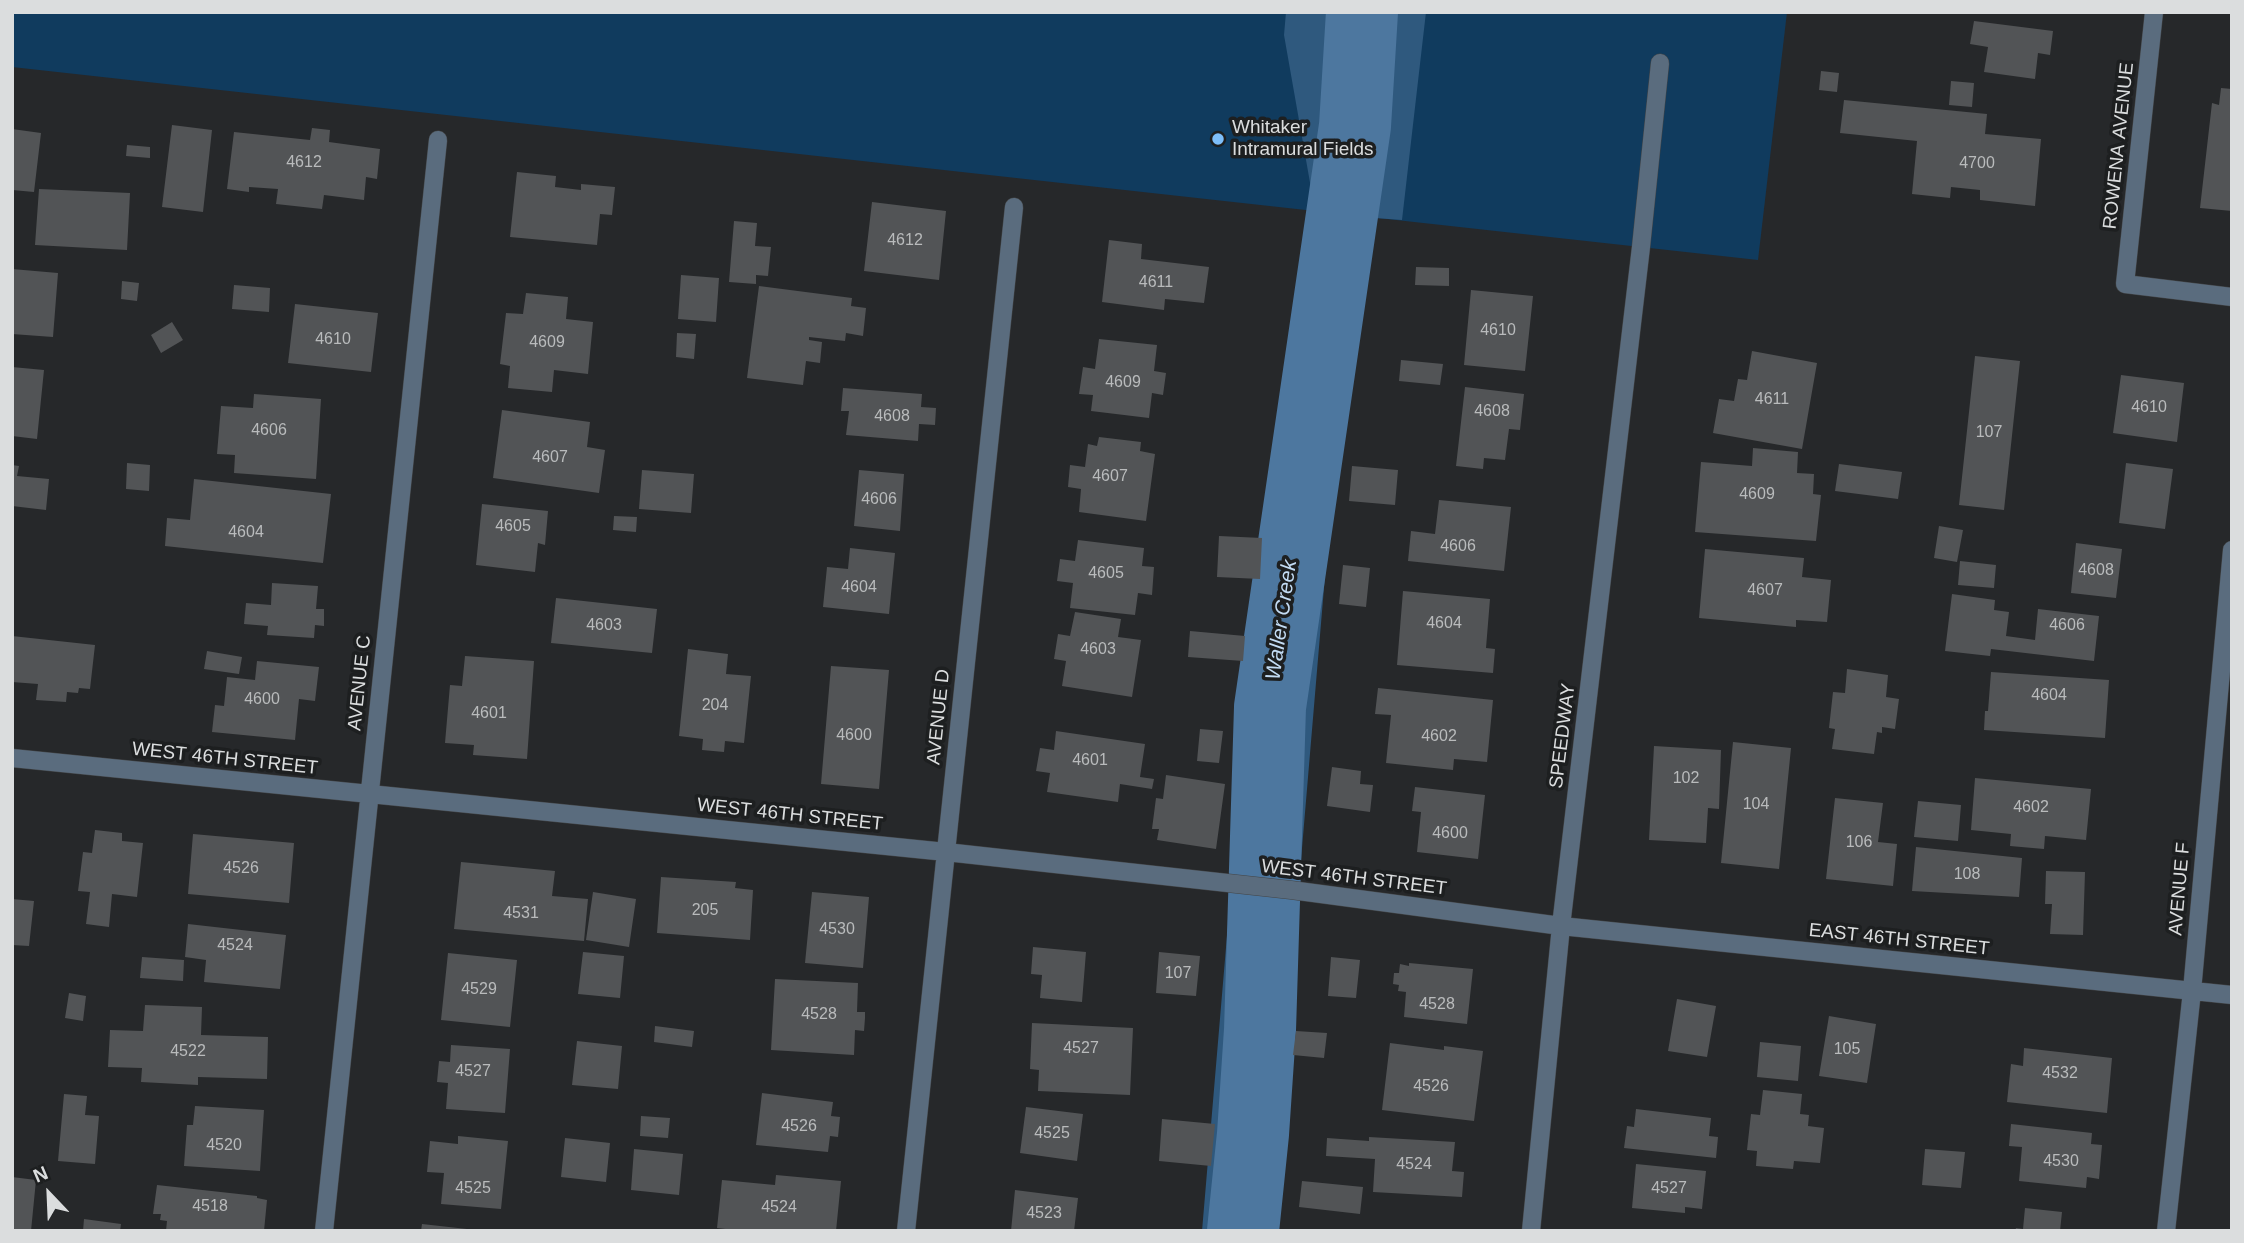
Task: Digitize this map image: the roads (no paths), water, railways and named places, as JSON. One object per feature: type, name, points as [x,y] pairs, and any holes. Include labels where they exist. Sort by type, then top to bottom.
[{"type":"street","name":"ROWENA AVENUE","points":[[2154,12],[2125,284],[2232,297]]},
{"type":"street","name":"SPEEDWAY","points":[[1531,1231],[1561,926],[1660,63]]},
{"type":"street","name":"AVENUE C","points":[[324,1231],[438,140]]},
{"type":"street","name":"AVENUE D","points":[[906,1231],[1014,207]]},
{"type":"street","name":"AVENUE F","points":[[2166,1231],[2192,991],[2232,551]]},
{"type":"street","name":"WEST 46TH STREET","points":[[12,758],[946,852],[1292,890],[1561,926]]},
{"type":"street","name":"EAST 46TH STREET","points":[[1561,926],[2232,995]]},
{"type":"waterway","name":"Waller Creek","points":[[1243,1231],[1260,1030],[1270,707],[1355,126],[1362,12]]},
{"type":"place","name":"Whitaker Intramural Fields","points":[[1218,139]]}]
